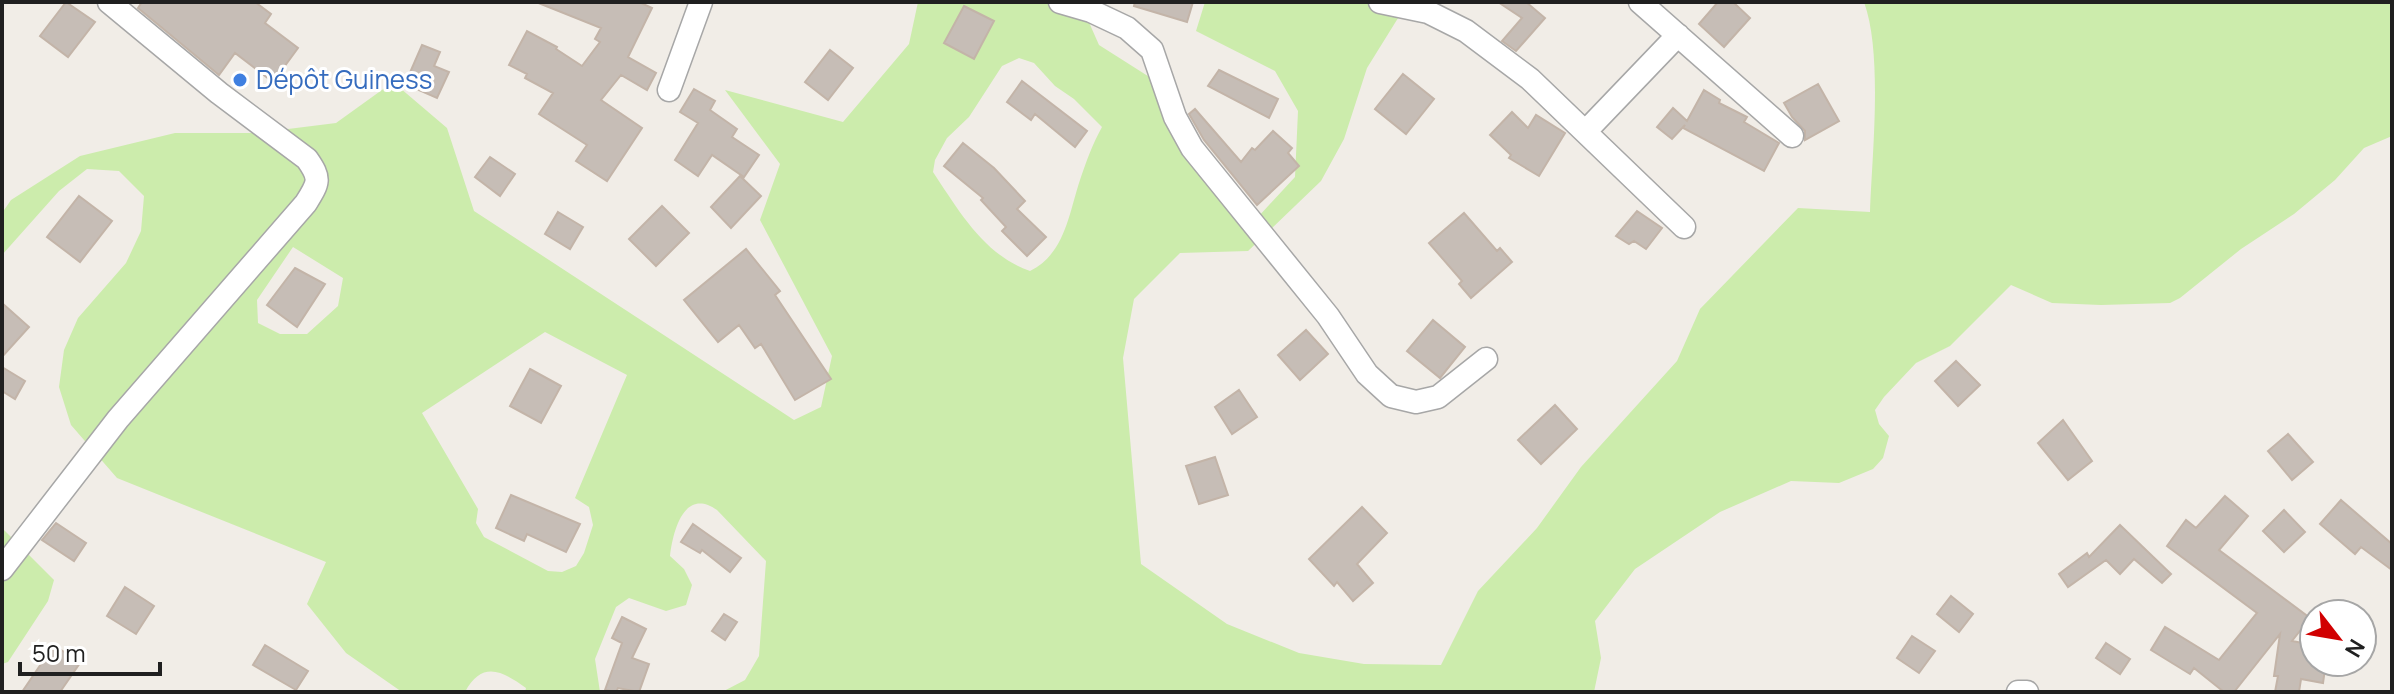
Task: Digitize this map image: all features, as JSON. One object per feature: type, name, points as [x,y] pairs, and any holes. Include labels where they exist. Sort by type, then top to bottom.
[{"type":"street","points":[[2,569],[118,419],[306,203],[317,185],[316,173],[307,159],[219,93],[109,2]]},
{"type":"street","points":[[669,90],[701,2]]},
{"type":"street","points":[[1060,2],[1091,11],[1127,28],[1152,50],[1175,117],[1192,148],[1328,316],[1367,374],[1391,396],[1416,402],[1438,397],[1486,359]]},
{"type":"street","points":[[1380,2],[1428,12],[1466,31],[1530,79],[1684,227]]},
{"type":"street","points":[[1640,2],[1792,136]]},
{"type":"street","points":[[1586,131],[1678,35]]},
{"type":"street","points":[[2018,692],[2027,692]]},
{"type":"green space","points":[[918,2],[1080,2],[1099,45],[1151,78],[1258,217],[1295,177],[1298,111],[1275,71],[1196,31],[1205,2],[1408,2],[1367,68],[1344,139],[1321,181],[1248,251],[1180,253],[1134,299],[1123,358],[1141,564],[1227,624],[1299,653],[1364,664],[1441,665],[1478,591],[1537,528],[1581,467],[1677,361],[1700,309],[1798,208],[1870,212],[1875,76],[1870,24],[1864,2],[2392,2],[2392,136],[2364,148],[2335,180],[2294,214],[2241,249],[2170,303],[2052,303],[2011,285],[1950,346],[1916,363],[1884,397],[1875,410],[1879,424],[1889,436],[1883,458],[1873,469],[1839,483],[1791,481],[1720,512],[1635,569],[1595,621],[1601,658],[1594,692],[722,692],[745,680],[759,656],[766,561],[717,510],[706,504],[696,504],[688,508],[677,524],[670,556],[684,569],[692,585],[686,605],[666,611],[629,598],[616,607],[595,659],[600,692],[525,692],[526,688],[500,673],[485,672],[471,682],[465,692],[402,692],[346,653],[307,604],[326,562],[117,478],[71,425],[59,387],[64,350],[78,318],[126,263],[141,231],[144,196],[119,171],[87,169],[59,191],[2,255],[2,213],[11,200],[80,156],[175,133],[256,133],[336,123],[393,82],[447,128],[474,211],[794,420],[821,407],[832,356],[760,220],[780,164],[725,90],[843,122],[909,44]],"holes":[[[1019,58],[1034,63],[1102,127],[1087,160],[1064,232],[1051,254],[1030,271],[1014,264],[986,243],[933,172],[935,160],[947,138],[969,117],[1002,66]],[[293,247],[343,278],[338,306],[307,334],[280,334],[258,323],[257,300]],[[545,332],[627,375],[575,498],[589,507],[593,525],[584,553],[576,566],[562,572],[548,571],[484,537],[476,523],[478,509],[422,413]]]},
{"type":"green space","points":[[2,528],[54,580],[48,601],[8,662],[2,664]]},
{"type":"building","points":[[66,2],[95,22],[68,57],[40,36]]},
{"type":"building","points":[[142,2],[255,2],[271,14],[265,23],[298,48],[273,82],[235,53],[219,75],[138,8]]},
{"type":"building","points":[[536,2],[639,2],[652,8],[628,57],[656,73],[647,90],[621,75],[601,100],[642,128],[607,181],[576,161],[587,145],[539,114],[553,93],[509,65],[527,31],[557,47],[582,66],[600,42],[595,39],[601,28]]},
{"type":"building","points":[[1135,2],[1193,2],[1187,22],[1134,6]]},
{"type":"building","points":[[1498,2],[1526,2],[1545,18],[1516,51],[1502,41],[1522,18]]},
{"type":"building","points":[[1718,2],[1733,2],[1750,18],[1724,47],[1699,24]]},
{"type":"building","points":[[964,6],[994,21],[974,59],[944,43]]},
{"type":"building","points":[[422,45],[440,52],[434,66],[449,72],[437,98],[405,84]]},
{"type":"building","points":[[830,50],[853,68],[828,100],[805,82]]},
{"type":"building","points":[[1219,70],[1278,99],[1269,118],[1208,86]]},
{"type":"building","points":[[1403,74],[1434,99],[1406,134],[1375,109]]},
{"type":"building","points":[[1022,81],[1087,131],[1075,147],[1035,114],[1031,120],[1007,102]]},
{"type":"building","points":[[1818,84],[1839,121],[1805,140],[1805,131],[1784,103]]},
{"type":"building","points":[[694,89],[715,101],[710,110],[737,129],[732,137],[759,155],[744,177],[712,155],[698,176],[675,160],[698,123],[680,112]]},
{"type":"building","points":[[1704,90],[1720,100],[1719,103],[1747,117],[1744,122],[1779,143],[1764,171],[1683,128],[1685,125],[1672,139],[1657,127],[1673,108],[1687,121]]},
{"type":"building","points":[[1195,109],[1241,162],[1252,148],[1255,150],[1273,131],[1292,148],[1288,153],[1299,166],[1257,205],[1204,140],[1189,114]]},
{"type":"building","points":[[1512,112],[1528,128],[1536,115],[1565,133],[1539,176],[1509,158],[1511,155],[1490,135]]},
{"type":"building","points":[[963,143],[994,168],[1025,201],[1017,209],[1046,237],[1027,256],[1002,231],[1006,227],[981,200],[983,198],[944,166]]},
{"type":"building","points":[[490,157],[515,174],[500,196],[475,177]]},
{"type":"building","points":[[740,176],[761,196],[731,228],[711,207]]},
{"type":"building","points":[[79,196],[112,221],[80,262],[47,237]]},
{"type":"building","points":[[662,206],[689,233],[656,266],[629,239]]},
{"type":"building","points":[[1637,211],[1662,228],[1646,249],[1634,241],[1629,244],[1616,236]]},
{"type":"building","points":[[558,212],[583,227],[570,249],[545,234]]},
{"type":"building","points":[[1464,213],[1497,251],[1500,248],[1512,262],[1471,298],[1459,284],[1462,281],[1429,243]]},
{"type":"building","points":[[746,249],[780,291],[775,295],[831,379],[795,400],[761,344],[755,348],[739,325],[718,342],[684,300]]},
{"type":"building","points":[[295,268],[325,284],[297,327],[267,305]]},
{"type":"building","points":[[2,303],[29,327],[2,357]]},
{"type":"building","points":[[1433,320],[1465,347],[1440,378],[1407,351]]},
{"type":"building","points":[[1306,330],[1328,354],[1300,380],[1278,355]]},
{"type":"building","points":[[1956,361],[1980,385],[1958,406],[1935,381]]},
{"type":"building","points":[[2,367],[25,381],[15,399],[2,391]]},
{"type":"building","points":[[530,369],[561,386],[541,423],[510,406]]},
{"type":"building","points":[[1239,390],[1257,417],[1232,434],[1215,407]]},
{"type":"building","points":[[1555,405],[1577,429],[1541,464],[1518,440]]},
{"type":"building","points":[[2063,420],[2092,461],[2068,480],[2038,443]]},
{"type":"building","points":[[2288,434],[2313,462],[2292,480],[2268,451]]},
{"type":"building","points":[[1215,457],[1228,495],[1199,504],[1186,466]]},
{"type":"building","points":[[511,495],[580,524],[566,552],[527,534],[524,541],[496,528]]},
{"type":"building","points":[[2225,496],[2248,516],[2219,550],[2298,609],[2298,633],[2292,641],[2298,642],[2298,678],[2324,678],[2323,683],[2301,679],[2299,692],[2275,692],[2280,634],[2234,692],[2224,692],[2194,668],[2190,674],[2151,650],[2165,627],[2219,660],[2257,613],[2167,546],[2186,520],[2196,528]]},
{"type":"building","points":[[2341,500],[2392,544],[2392,570],[2361,547],[2355,554],[2320,524]]},
{"type":"building","points":[[1362,507],[1387,533],[1357,564],[1373,583],[1353,601],[1337,582],[1334,586],[1309,559]]},
{"type":"building","points":[[2284,510],[2305,532],[2284,552],[2263,531]]},
{"type":"building","points":[[56,523],[86,543],[74,561],[42,540]]},
{"type":"building","points":[[693,524],[741,558],[730,572],[702,550],[700,553],[681,542]]},
{"type":"building","points":[[2120,525],[2171,574],[2162,583],[2134,559],[2120,574],[2106,560],[2068,587],[2059,574],[2087,553],[2089,557]]},
{"type":"building","points":[[125,587],[154,606],[136,634],[107,616]]},
{"type":"building","points":[[1951,596],[1973,614],[1959,632],[1937,614]]},
{"type":"building","points":[[724,614],[737,622],[725,640],[712,631]]},
{"type":"building","points":[[622,617],[646,629],[632,658],[649,664],[639,692],[618,688],[616,692],[605,690],[622,643],[612,638]]},
{"type":"building","points":[[1912,636],[1935,651],[1919,673],[1897,658]]},
{"type":"building","points":[[2106,643],[2130,659],[2120,674],[2096,658]]},
{"type":"building","points":[[54,645],[80,663],[60,692],[22,692]]},
{"type":"building","points":[[265,645],[308,671],[296,690],[253,665]]},
{"type":"place","name":"Dépôt Guiness","points":[[240,80]]}]
